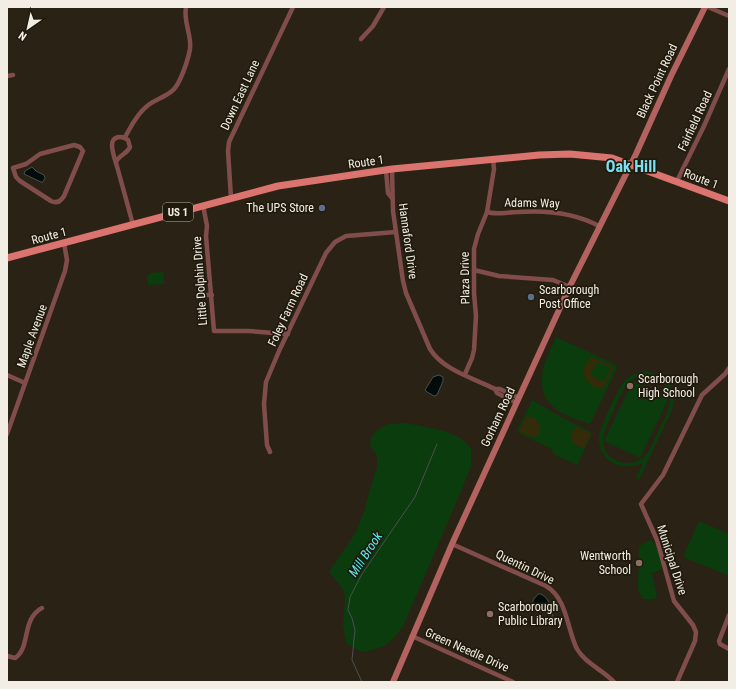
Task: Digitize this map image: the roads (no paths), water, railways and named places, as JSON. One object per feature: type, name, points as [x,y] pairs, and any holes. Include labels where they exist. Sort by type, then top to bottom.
[{"type":"main road","name":"Black Point Road","points":[[631,164],[671,76],[705,7]]},
{"type":"main road","name":"Route 1","points":[[7,258],[203,205],[294,183],[389,170],[493,159],[570,154],[612,158],[677,181],[729,202]]},
{"type":"main road","name":"Gorham Road","points":[[392,682],[452,544],[570,287],[631,164]]},
{"type":"street","points":[[125,137],[143,109],[172,91],[178,82],[188,57],[190,45],[185,19],[186,7]]},
{"type":"street","name":"Down East Lane","points":[[231,198],[228,151],[229,142],[293,7]]},
{"type":"street","points":[[361,39],[373,26],[384,7]]},
{"type":"street","points":[[708,7],[729,16]]},
{"type":"street","name":"Fairfield Road","points":[[677,181],[704,126],[729,69]]},
{"type":"street","points":[[7,76],[13,75]]},
{"type":"street","points":[[125,137],[118,137],[113,142],[112,147],[132,224]]},
{"type":"street","points":[[116,162],[129,148],[129,142],[125,137]]},
{"type":"street","points":[[7,169],[26,164],[39,154],[68,146],[77,145],[83,150],[64,196],[58,202],[51,201],[20,181],[16,177],[13,168]]},
{"type":"street","name":"Plaza Drive","points":[[465,374],[474,350],[476,316],[474,293],[475,244],[487,212],[494,169],[493,159]]},
{"type":"street","name":"Hannaford Drive","points":[[389,170],[404,287],[430,349],[434,356],[441,362],[495,389],[500,389],[518,401]]},
{"type":"street","name":"Little Dolphin Drive","points":[[203,205],[207,226],[206,236],[214,332],[248,331],[288,334]]},
{"type":"street","name":"Adams Way","points":[[487,212],[535,211],[562,213],[589,221],[599,226]]},
{"type":"street","name":"Foley Farm Road","points":[[270,452],[267,445],[264,404],[265,389],[268,377],[324,257],[335,242],[340,238],[396,232]]},
{"type":"street","name":"Maple Avenue","points":[[7,434],[65,271],[67,256],[64,243]]},
{"type":"street","points":[[474,270],[499,276],[553,280],[570,287]]},
{"type":"street","points":[[203,295],[212,295]]},
{"type":"street","name":"Municipal Drive","points":[[677,682],[695,642],[696,635],[693,625],[674,601],[657,540],[641,504],[663,475],[702,395],[729,368]]},
{"type":"street","points":[[7,375],[25,383]]},
{"type":"street","name":"Quentin Drive","points":[[452,544],[552,590],[560,602],[579,651],[587,660],[614,682]]},
{"type":"street","points":[[7,656],[14,658],[18,656],[31,618],[42,608]]},
{"type":"street","points":[[729,616],[719,637],[719,643],[729,649]]},
{"type":"street","name":"Green Needle Drive","points":[[412,636],[513,682]]},
{"type":"waterway","name":"Mill Brook","points":[[362,682],[352,660],[355,630],[348,610],[350,597],[362,574],[415,497],[437,444]]},
{"type":"place","name":"The UPS Store","points":[[322,208]]},
{"type":"place","name":"Scarborough Post Office","points":[[531,297]]},
{"type":"place","name":"Scarborough High School","points":[[630,386]]},
{"type":"place","name":"Wentworth School","points":[[639,563]]},
{"type":"place","name":"Scarborough Public Library","points":[[490,614]]},
{"type":"district","name":"Oak Hill","points":[[631,166]]}]
